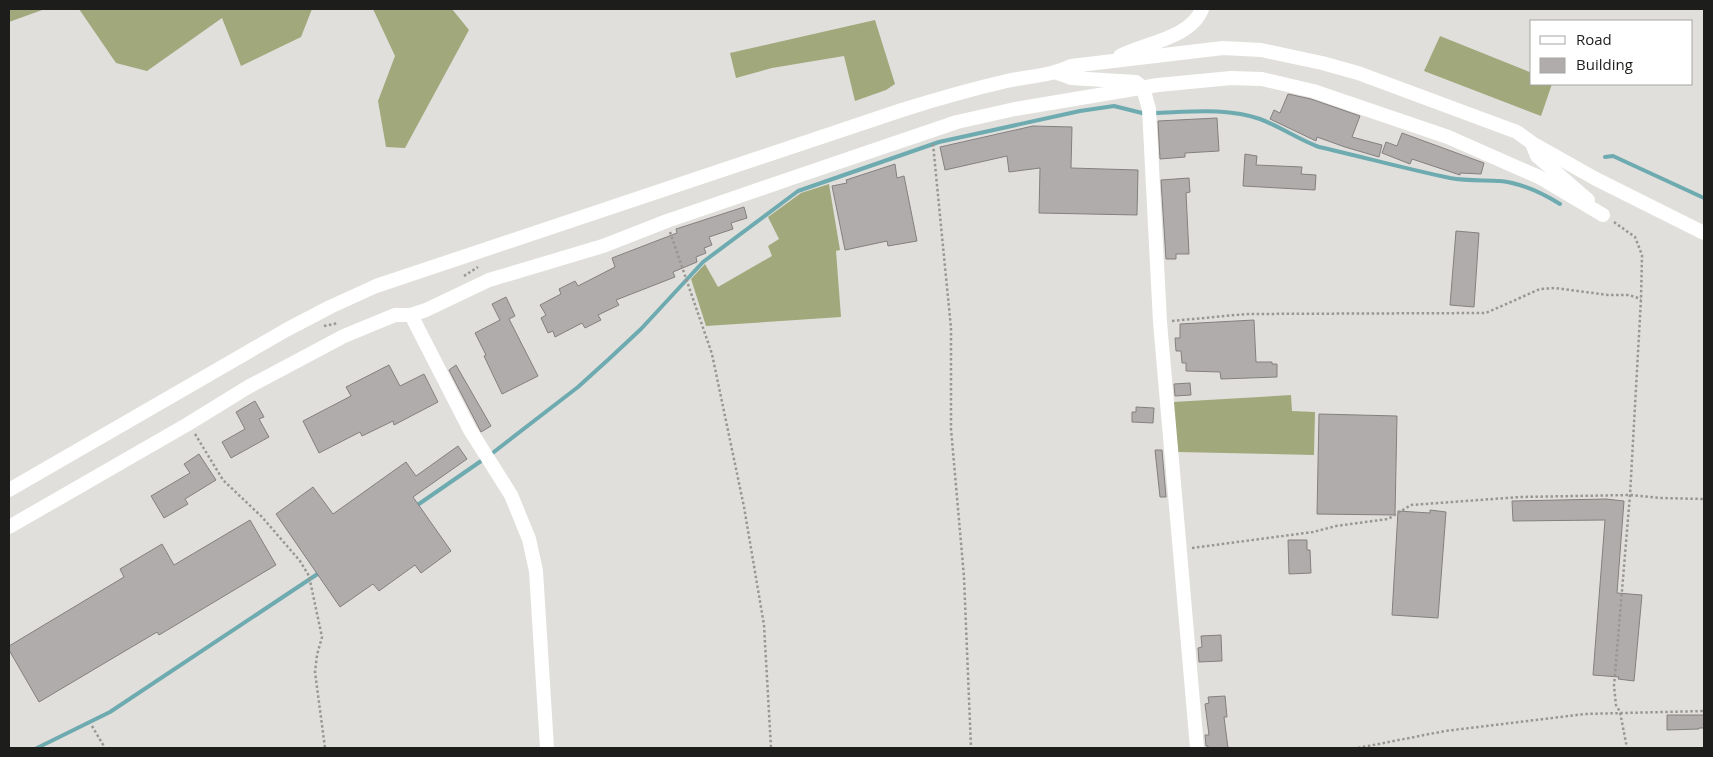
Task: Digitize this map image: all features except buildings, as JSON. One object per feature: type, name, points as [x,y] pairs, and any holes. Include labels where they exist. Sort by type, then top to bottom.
[{"type":"street","points":[[1110,63],[1122,54],[1165,39],[1189,26],[1198,18],[1202,9]]},
{"type":"street","points":[[9,490],[286,330],[376,286],[902,110],[982,87],[1025,77],[1057,73],[1070,66],[1110,63],[1223,48],[1249,48],[1283,54],[1358,73],[1517,132],[1532,143],[1596,178],[1704,233]]},
{"type":"street","points":[[1057,73],[1072,78],[1136,82],[1143,88],[1149,114],[1160,322],[1197,748]]},
{"type":"street","points":[[9,527],[188,424],[248,387],[344,336],[395,315],[411,315],[426,310],[489,280],[602,246],[667,221],[957,122],[1015,109],[1158,85],[1232,78],[1262,79],[1313,90],[1448,137],[1539,177],[1602,215]]},
{"type":"street","points":[[1532,143],[1537,156],[1602,215]]},
{"type":"street","points":[[411,315],[470,430],[511,495],[529,539],[536,571],[547,748]]},
{"type":"path","points":[[934,148],[951,328],[951,429],[964,577],[971,748]]},
{"type":"path","points":[[1602,215],[1635,237],[1642,255],[1630,495],[1614,686],[1616,705],[1620,712],[1627,748]]},
{"type":"path","points":[[667,221],[712,354],[744,507],[764,625],[771,748]]},
{"type":"path","points":[[1160,322],[1246,314],[1486,313],[1540,289],[1548,288],[1608,295],[1630,295],[1641,299]]},
{"type":"path","points":[[188,424],[223,480],[262,517],[300,561],[309,576],[322,638],[315,672],[325,748]]},
{"type":"path","points":[[1181,549],[1313,532],[1336,526],[1388,519],[1411,505],[1520,497],[1630,495],[1704,499]]},
{"type":"path","points":[[1358,748],[1445,731],[1585,714],[1704,711]]},
{"type":"path","points":[[92,726],[105,748]]},
{"type":"green space","points":[[9,9],[45,9],[9,22]]},
{"type":"green space","points":[[79,9],[312,9],[301,37],[241,66],[222,18],[147,71],[116,63]]},
{"type":"green space","points":[[373,9],[452,9],[469,30],[405,148],[386,147],[378,101],[395,56]]},
{"type":"green space","points":[[875,20],[895,84],[886,90],[855,101],[844,56],[772,68],[736,78],[730,53]]},
{"type":"green space","points":[[1440,36],[1530,72],[1530,85],[1552,85],[1541,116],[1424,71]]},
{"type":"green space","points":[[829,184],[840,250],[836,251],[841,317],[706,326],[691,279],[705,264],[718,287],[772,256],[768,246],[779,239],[768,217],[801,193]]},
{"type":"green space","points":[[1291,395],[1292,411],[1315,412],[1314,455],[1178,452],[1173,402]]},
{"type":"waterway","points":[[490,455],[578,387],[641,329],[703,262],[798,191],[939,142],[1080,111],[1114,106],[1146,114]]},
{"type":"waterway","points":[[1153,113],[1207,111],[1247,115],[1268,122],[1319,147],[1450,178],[1500,181],[1516,184],[1539,192],[1560,204]]},
{"type":"waterway","points":[[1605,157],[1613,156],[1704,198]]},
{"type":"waterway","points":[[416,506],[484,459]]},
{"type":"waterway","points":[[37,748],[110,712],[322,571]]}]
